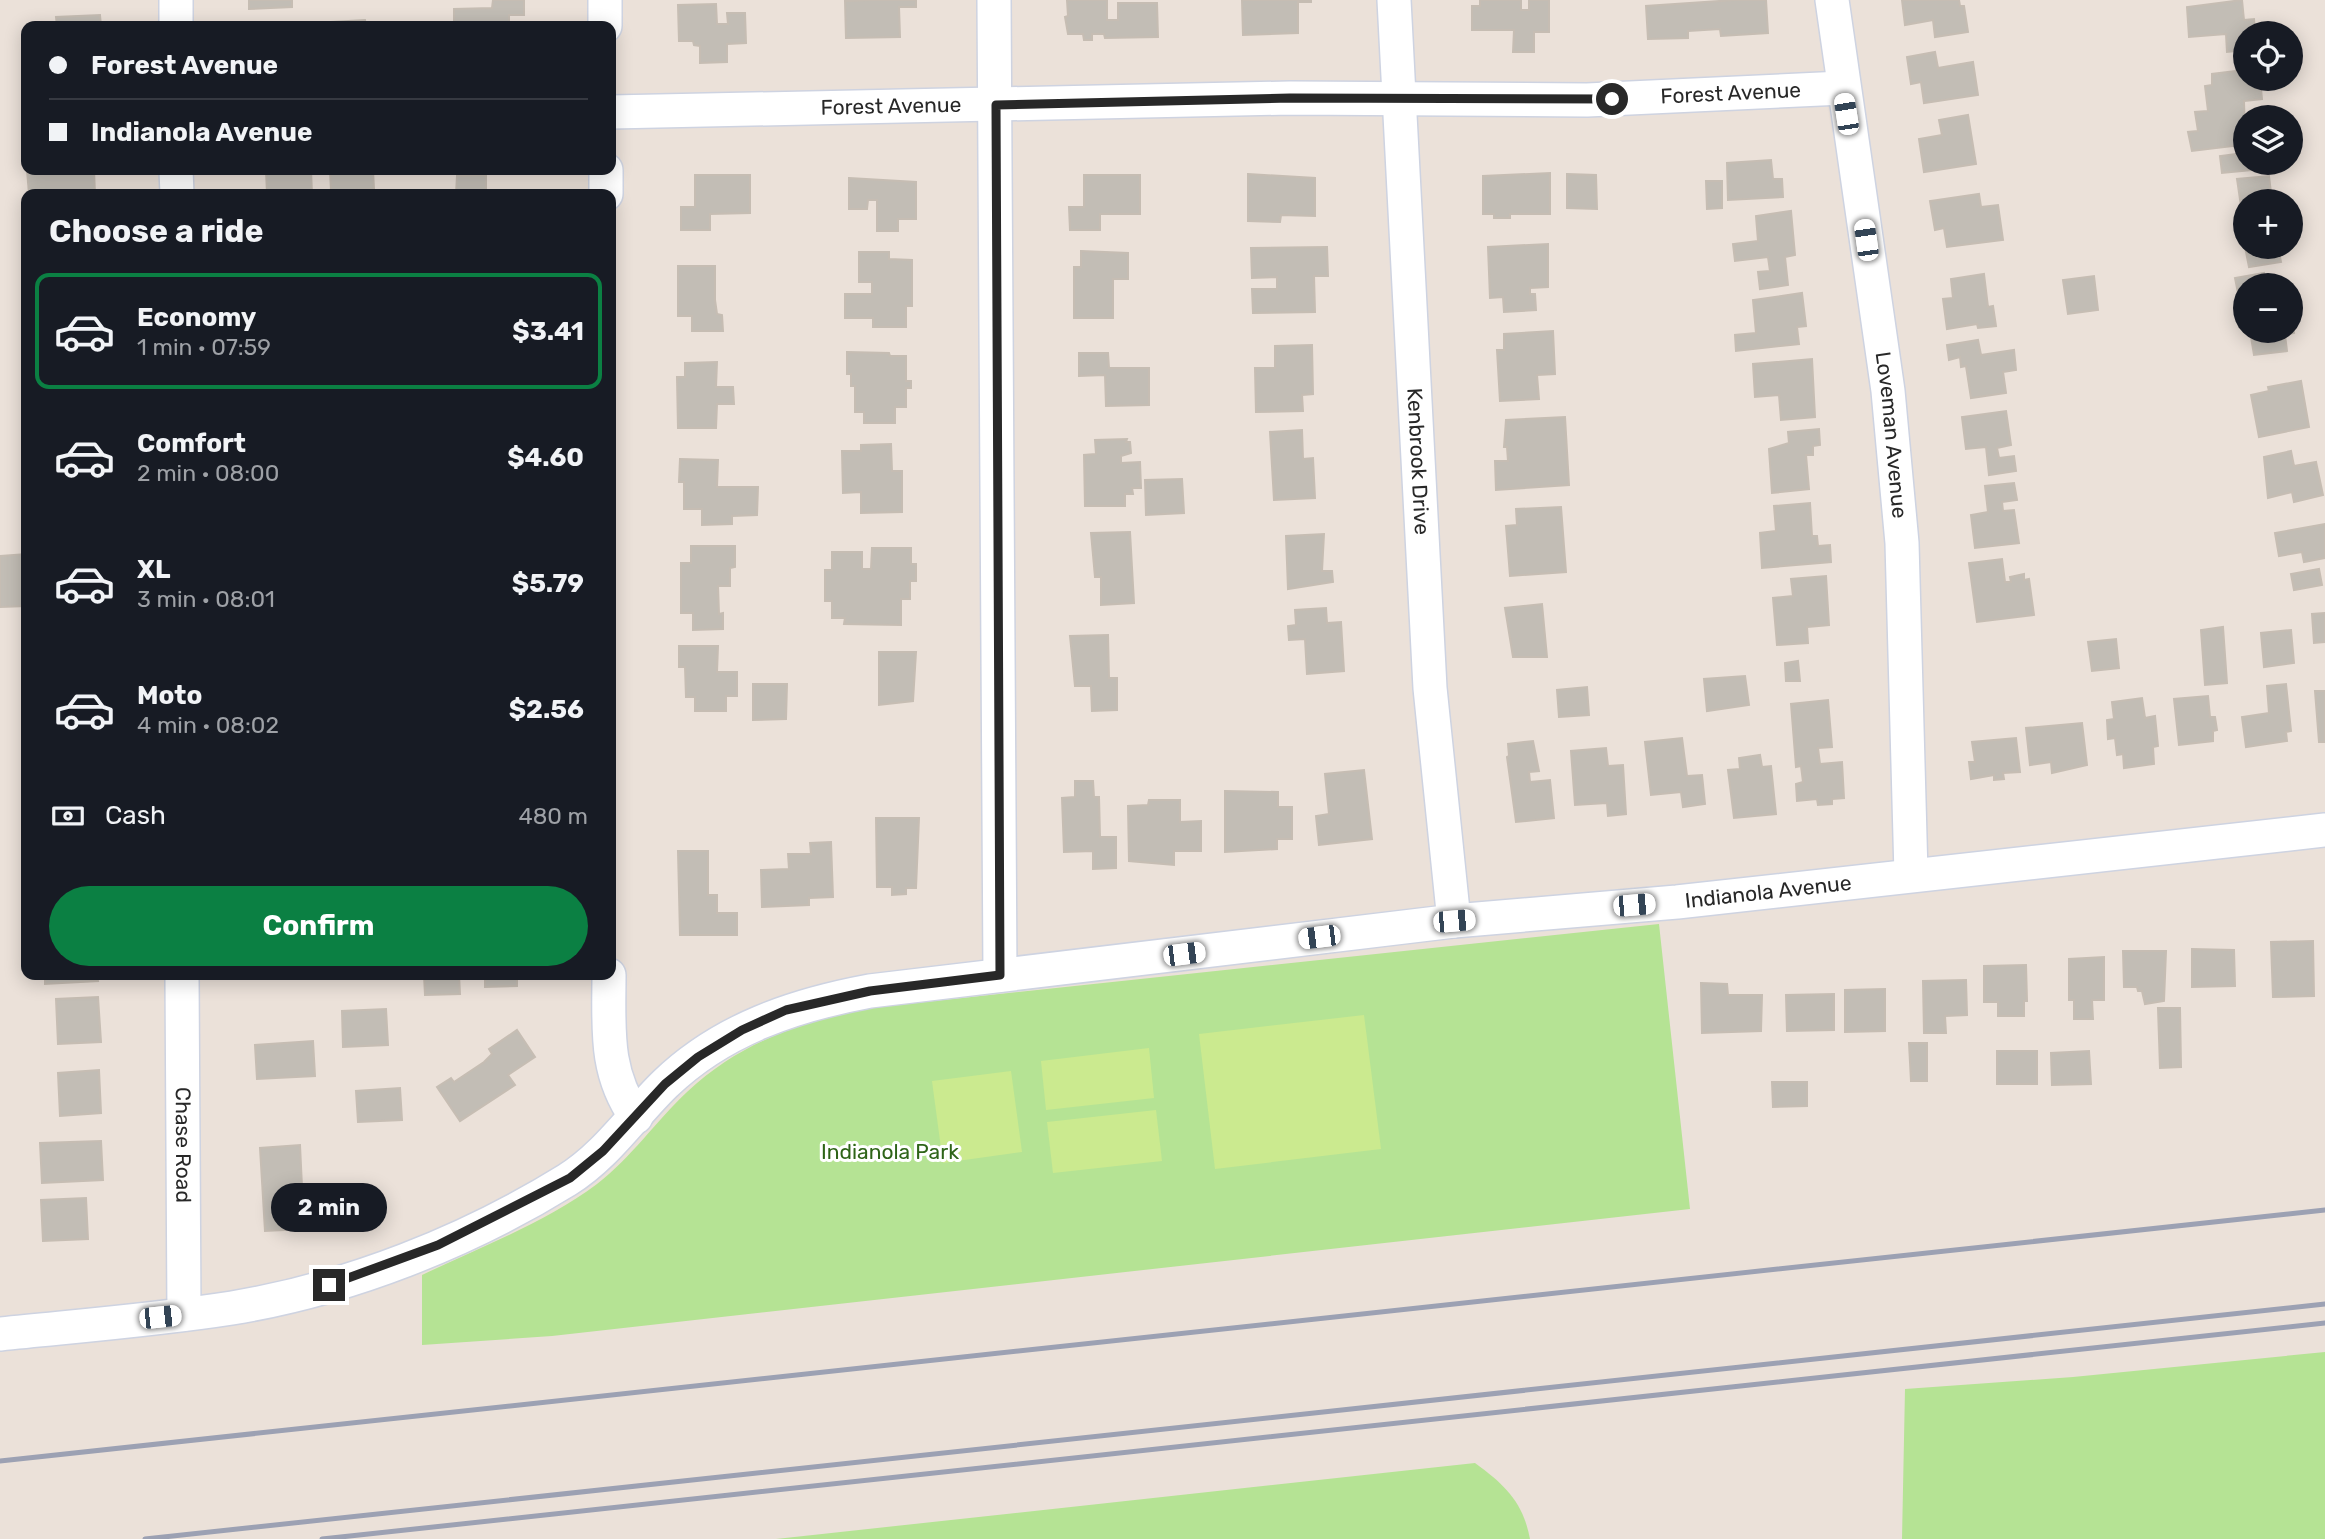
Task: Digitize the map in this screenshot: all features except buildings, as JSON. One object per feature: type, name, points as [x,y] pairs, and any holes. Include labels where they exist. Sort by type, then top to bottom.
[{"type":"street","points":[[176,0],[176,21]]},
{"type":"street","points":[[605,0],[605,21]]},
{"type":"street","points":[[994,0],[1000,975]]},
{"type":"street","name":"Kenbrook Drive","points":[[1394,0],[1397,99],[1430,688],[1454,921]]},
{"type":"street","name":"Loveman Avenue","points":[[1832,0],[1842,88],[1888,391],[1902,543],[1911,874]]},
{"type":"street","name":"Forest Avenue","points":[[616,112],[1397,99],[1587,100],[1842,88]]},
{"type":"street","name":"Indianola Avenue","points":[[0,1334],[184,1314],[305,1293],[354,1278],[438,1245],[570,1178],[636,1117],[665,1084],[698,1057],[742,1030],[786,1010],[870,991],[1454,921],[1677,902],[1911,874],[2325,831]]},
{"type":"street","name":"Chase Road","points":[[182,980],[184,1314]]},
{"type":"street","points":[[609,980],[613,1073],[622,1097],[636,1117]]},
{"type":"green space","name":"Indianola Park","points":[[1659,924],[1690,1209],[552,1336],[422,1345],[422,1275],[512,1234],[577,1198],[621,1163],[676,1103],[707,1075],[749,1047],[794,1028],[868,1008]]},
{"type":"green space","points":[[1364,1015],[1381,1149],[1215,1169],[1199,1034]]},
{"type":"green space","points":[[1149,1048],[1154,1098],[1046,1110],[1041,1061]]},
{"type":"green space","points":[[1011,1071],[1022,1152],[943,1163],[932,1081]]},
{"type":"green space","points":[[1156,1110],[1162,1161],[1053,1173],[1047,1122]]},
{"type":"green space","points":[[2325,1352],[2325,1539],[1902,1539],[1905,1389],[2073,1377]]},
{"type":"green space","points":[[1475,1463],[1511,1495],[1523,1515],[1530,1539],[776,1539]]},
{"type":"railway","points":[[0,1461],[2325,1210]]},
{"type":"railway","points":[[145,1539],[2325,1304]]},
{"type":"railway","points":[[322,1539],[2325,1323]]},
{"type":"route","points":[[329,1285],[438,1245],[495,1219],[570,1178],[603,1151],[665,1084],[698,1057],[742,1030],[786,1010],[828,998],[1000,975],[996,105],[1290,98],[1612,99]]}]
